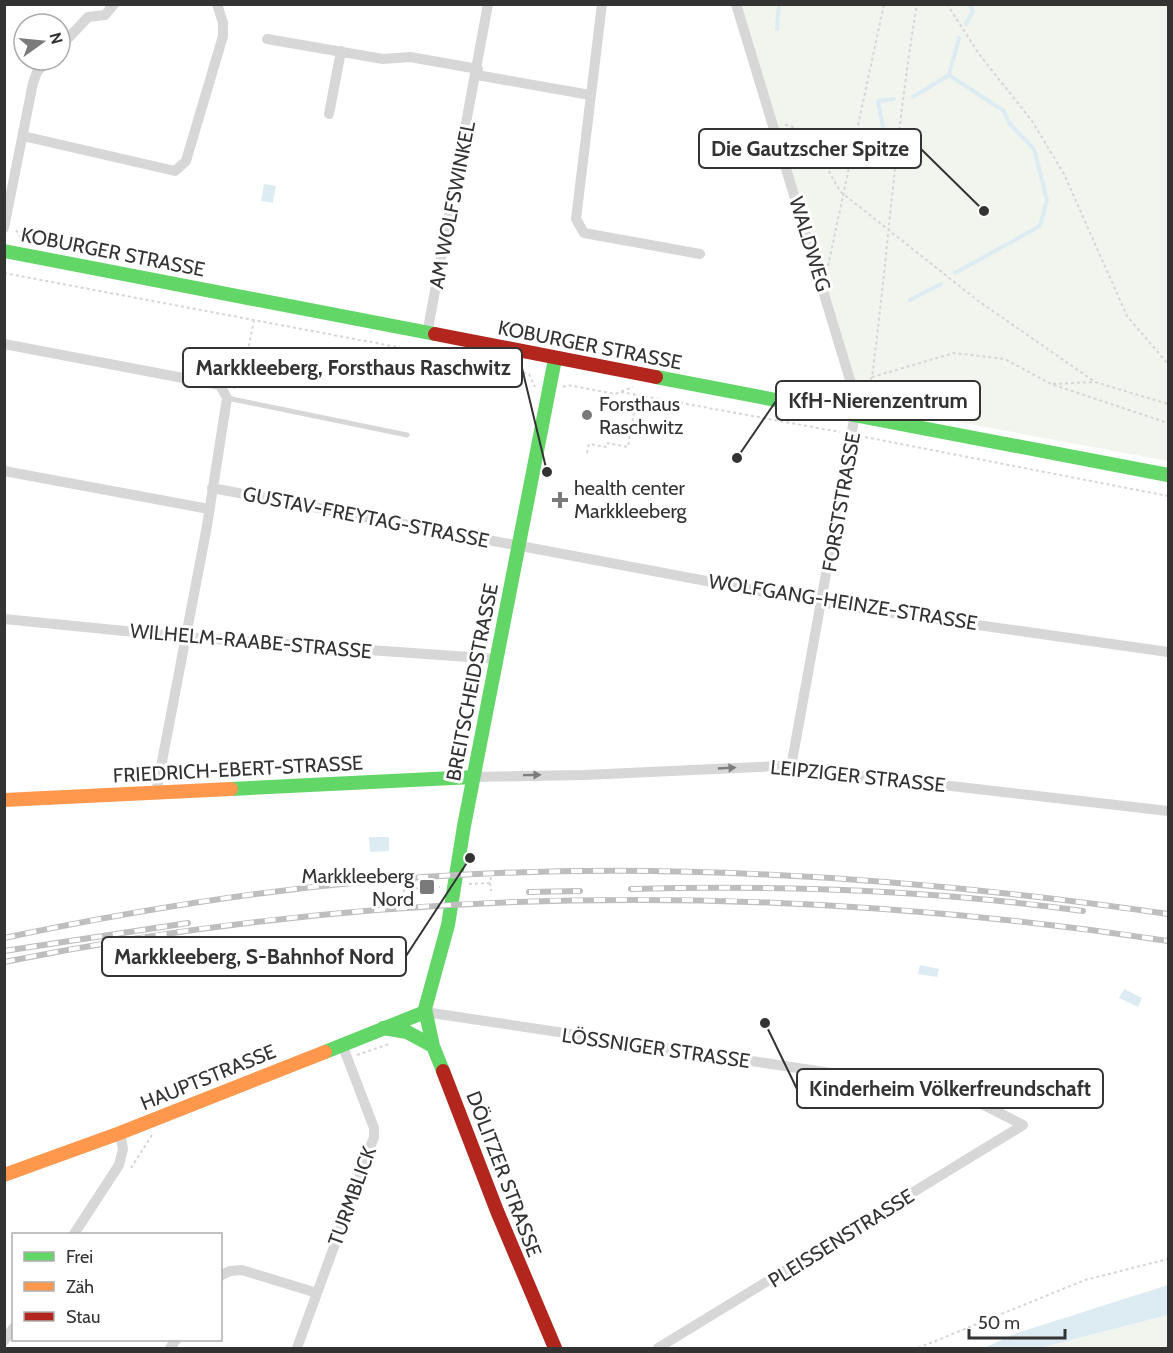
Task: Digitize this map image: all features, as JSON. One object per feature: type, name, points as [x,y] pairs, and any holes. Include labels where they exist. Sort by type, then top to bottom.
[{"type":"main road","name":"KOBURGER STRASSE","points":[[4,251],[42,251],[428,334],[1168,475]]},
{"type":"main road","name":"BREITSCHEIDSTRASSE","points":[[425,1012],[447,931],[473,777],[555,359]]},
{"type":"main road","name":"FRIEDRICH-EBERT-STRASSE","points":[[4,800],[473,777]]},
{"type":"main road","name":"HAUPTSTRASSE","points":[[4,1175],[120,1133],[425,1012]]},
{"type":"main road","name":"DÖLITZER STRASSE","points":[[425,1012],[433,1046],[501,1221],[555,1348]]},
{"type":"main road","points":[[381,1028],[407,1032],[433,1046]]},
{"type":"street","points":[[72,34],[88,17],[105,15],[114,4]]},
{"type":"street","points":[[23,136],[175,171],[186,161],[223,36],[223,23],[217,4]]},
{"type":"street","name":"AM WOLFSWINKEL","points":[[428,334],[488,4]]},
{"type":"street","points":[[602,4],[576,219],[584,233],[700,254]]},
{"type":"street","name":"WALDWEG","points":[[736,4],[851,382],[857,403],[856,415]]},
{"type":"street","points":[[267,39],[383,59],[410,57],[590,95]]},
{"type":"street","points":[[328,114],[341,51]]},
{"type":"street","points":[[5,226],[37,72]]},
{"type":"street","points":[[4,344],[220,385],[226,394],[213,488],[156,793]]},
{"type":"street","name":"FORSTSTRASSE","points":[[791,767],[856,415]]},
{"type":"street","points":[[4,471],[209,509]]},
{"type":"street","name":"GUSTAV-FREYTAG-STRASSE","points":[[213,488],[519,545]]},
{"type":"street","name":"WOLFGANG-HEINZE-STRASSE","points":[[519,545],[823,603],[1168,652]]},
{"type":"street","name":"WILHELM-RAABE-STRASSE","points":[[4,619],[185,637],[497,659]]},
{"type":"street","name":"LEIPZIGER STRASSE","points":[[473,777],[791,767],[1168,811]]},
{"type":"street","name":"LÖSSNIGER STRASSE","points":[[425,1012],[958,1092],[1023,1125]]},
{"type":"street","name":"TURMBLICK","points":[[297,1348],[374,1137],[374,1128],[342,1044]]},
{"type":"street","name":"PLEISSENSTRASSE","points":[[658,1348],[1023,1125]]},
{"type":"street","points":[[75,1233],[119,1165],[123,1149],[120,1133]]},
{"type":"street","points":[[222,1275],[230,1271],[242,1270],[317,1293]]},
{"type":"lane","points":[[488,376],[492,346]]},
{"type":"lane","points":[[226,394],[407,435]]},
{"type":"path","points":[[828,270],[842,193],[884,4]]},
{"type":"path","points":[[917,4],[904,81],[890,231],[872,377],[954,353],[1005,359],[1051,384],[1168,423]]},
{"type":"path","points":[[947,4],[980,54],[1032,121],[1064,174],[1127,316],[1168,364]]},
{"type":"path","points":[[772,124],[788,125],[812,139],[829,176],[842,193],[976,300],[1095,382],[1168,404]]},
{"type":"path","points":[[5,226],[15,227],[23,240]]},
{"type":"path","points":[[45,234],[42,251],[58,247],[60,237]]},
{"type":"path","points":[[4,273],[489,364],[529,374],[535,386],[534,393]]},
{"type":"path","points":[[226,394],[241,385],[254,320]]},
{"type":"path","points":[[1051,384],[1095,382]]},
{"type":"path","points":[[562,390],[568,385],[615,394],[621,392],[841,433]]},
{"type":"path","points":[[587,453],[589,444],[607,447],[608,443],[628,447],[637,395]]},
{"type":"path","points":[[864,437],[1168,496]]},
{"type":"path","points":[[491,877],[491,891]]},
{"type":"path","points":[[403,882],[404,896]]},
{"type":"path","points":[[469,885],[490,883]]},
{"type":"path","points":[[404,889],[438,887]]},
{"type":"path","points":[[131,1168],[156,1130]]},
{"type":"path","points":[[918,1348],[1085,1280],[1168,1259]]},
{"type":"shaded area","points":[[736,5],[1168,5],[1168,461],[857,403]]},
{"type":"shaded area","points":[[264,184],[276,186],[273,203],[261,201]]},
{"type":"shaded area","points":[[369,837],[389,837],[389,851],[370,852]]},
{"type":"shaded area","points":[[920,965],[939,969],[937,977],[918,974]]},
{"type":"shaded area","points":[[1124,989],[1142,998],[1138,1007],[1119,998]]},
{"type":"shaded area","points":[[1168,1285],[1168,1315],[1040,1348],[984,1348],[1017,1333]]},
{"type":"shaded area","points":[[1168,1315],[1168,1348],[1040,1348],[1161,1317]]},
{"type":"waterway","points":[[777,29],[779,4]]},
{"type":"waterway","points":[[966,24],[973,11],[969,4]]},
{"type":"waterway","points":[[955,273],[1040,226],[1047,200],[1034,149],[1009,123],[1004,111],[949,75],[959,38]]},
{"type":"waterway","points":[[913,97],[949,75]]},
{"type":"waterway","points":[[887,148],[878,101],[894,99]]},
{"type":"waterway","points":[[910,300],[941,284]]},
{"type":"railway","points":[[4,938],[121,915],[239,896],[417,877],[563,871],[737,873],[910,884],[996,892],[1168,914]]},
{"type":"railway","points":[[631,889],[744,888],[857,891],[971,898],[1083,911]]},
{"type":"railway","points":[[529,892],[580,891]]},
{"type":"railway","points":[[4,962],[149,936],[295,918],[440,906],[586,900],[731,901],[877,908],[1022,922],[1168,941]]},
{"type":"railway","points":[[4,951],[188,923]]},
{"type":"traffic: fast","points":[[4,251],[435,334]]},
{"type":"traffic: fast","points":[[443,1071],[433,1046],[425,1009],[448,925],[464,826],[555,359]]},
{"type":"traffic: fast","points":[[656,377],[1168,475]]},
{"type":"traffic: fast","points":[[231,789],[473,777]]},
{"type":"traffic: fast","points":[[325,1052],[425,1012]]},
{"type":"traffic: fast","points":[[383,1028],[407,1032],[433,1046]]},
{"type":"traffic: slow","points":[[4,800],[231,789]]},
{"type":"traffic: slow","points":[[4,1175],[120,1133],[325,1052]]},
{"type":"traffic: jam","points":[[435,334],[656,377]]},
{"type":"traffic: jam","points":[[443,1071],[497,1211],[555,1348]]},
{"type":"place","name":"Die Gautzscher Spitze","points":[[984,211]]},
{"type":"place","name":"Forsthaus Raschwitz","points":[[587,415]]},
{"type":"place","name":"KfH-Nierenzentrum","points":[[737,458]]},
{"type":"place","name":"Markkleeberg, Forsthaus Raschwitz","points":[[547,472]]},
{"type":"place","name":"health center Markkleeberg","points":[[560,500]]},
{"type":"place","name":"Markkleeberg, S-Bahnhof Nord","points":[[470,858]]},
{"type":"place","name":"Markkleeberg Nord","points":[[427,887]]},
{"type":"place","name":"Kinderheim Völkerfreundschaft","points":[[765,1023]]}]
